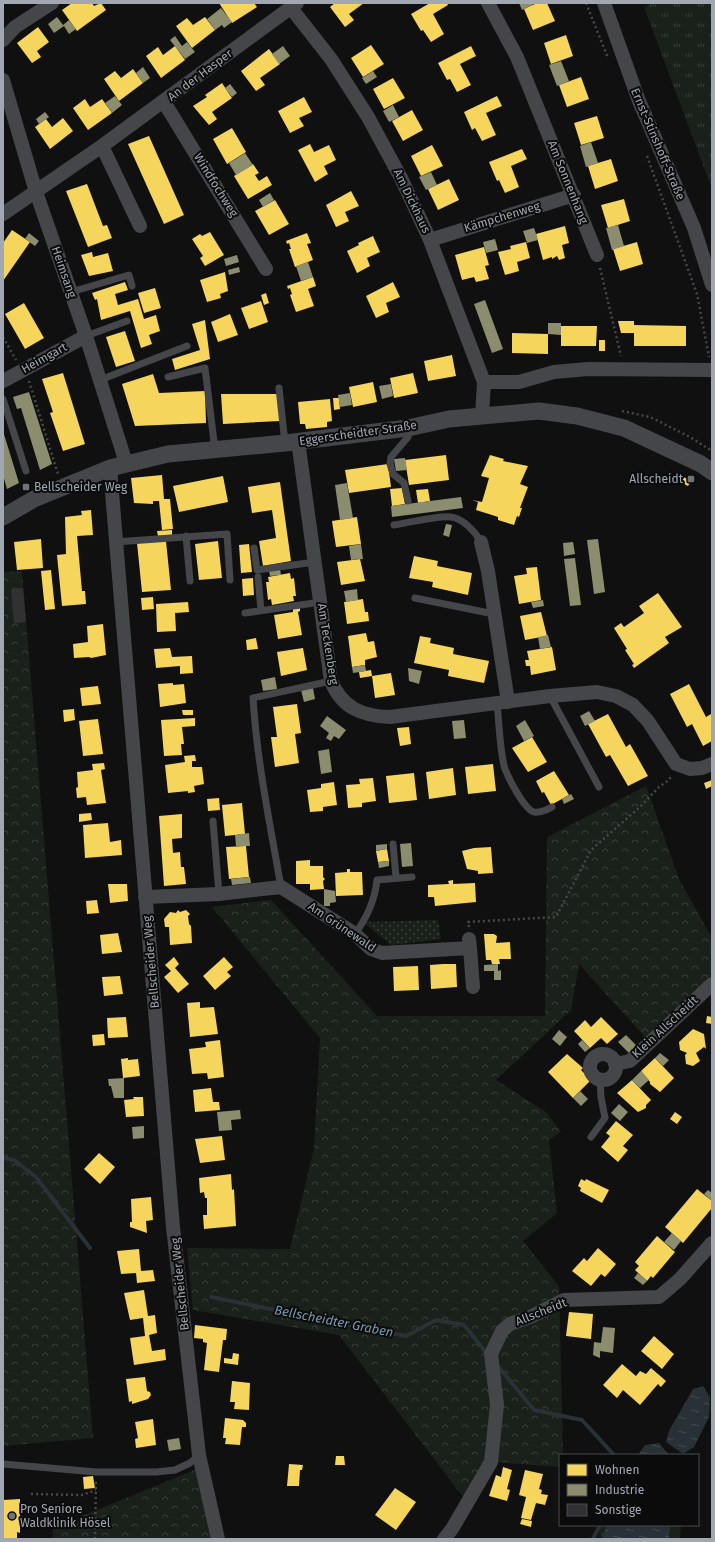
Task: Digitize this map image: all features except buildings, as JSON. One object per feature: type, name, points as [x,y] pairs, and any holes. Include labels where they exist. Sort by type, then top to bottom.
[{"type":"street","points":[[4,38],[15,27],[52,3]]},
{"type":"street","name":"Am Sonnenhang","points":[[488,3],[517,57],[574,196],[596,255]]},
{"type":"street","name":"Ernst-Stinshoff-Straße","points":[[604,3],[640,101],[694,228],[712,284]]},
{"type":"street","name":"An der Hasper","points":[[3,214],[164,102],[294,5]]},
{"type":"street","name":"Am Dickhaus","points":[[294,5],[368,117],[401,178],[430,240],[484,382],[482,416]]},
{"type":"street","name":"Heimsang","points":[[3,80],[36,192],[86,336],[126,463]]},
{"type":"street","name":"Windfochweg","points":[[164,102],[266,269]]},
{"type":"street","points":[[102,146],[140,226]]},
{"type":"street","name":"Kämpchenweg","points":[[430,240],[574,196]]},
{"type":"street","name":"Heimgart","points":[[3,381],[86,336]]},
{"type":"street","points":[[484,382],[519,382],[554,372],[624,368],[676,371],[712,370]]},
{"type":"street","name":"Eggerscheidter Straße","points":[[3,517],[34,499],[110,468],[168,454],[291,442],[408,428],[449,419],[539,411],[577,416],[624,428],[701,464],[712,472]]},
{"type":"street","name":"Am Teckenberg","points":[[291,442],[315,562],[331,681],[336,693],[347,704],[373,716],[390,717],[550,696],[597,692],[616,696],[633,705],[648,720],[676,764]]},
{"type":"street","name":"Bellscheider Weg","points":[[110,468],[173,1227],[199,1455],[218,1539]]},
{"type":"street","points":[[481,542],[494,614],[502,703]]},
{"type":"street","points":[[676,764],[690,770],[702,768],[712,764]]},
{"type":"street","points":[[145,897],[219,894],[281,887]]},
{"type":"street","name":"Am Grünewald","points":[[281,887],[356,934],[372,949],[382,953],[470,943]]},
{"type":"street","points":[[470,943],[472,987]]},
{"type":"street","name":"Klein Allscheidt","points":[[615,1064],[630,1061],[712,984]]},
{"type":"street","points":[[603,1055],[609,1056],[615,1064],[616,1069],[612,1076],[606,1080],[600,1080],[591,1072],[591,1063],[593,1059],[603,1055]]},
{"type":"street","name":"Allscheidt","points":[[444,1539],[452,1529],[491,1462],[497,1405],[491,1354],[502,1331],[510,1324],[530,1317],[564,1300],[659,1297],[680,1279],[712,1243]]},
{"type":"lane","points":[[71,292],[129,275],[132,286]]},
{"type":"lane","points":[[86,336],[127,322]]},
{"type":"lane","points":[[100,380],[187,346]]},
{"type":"lane","points":[[168,377],[205,368],[215,450]]},
{"type":"lane","points":[[279,388],[291,442]]},
{"type":"lane","points":[[3,398],[26,471]]},
{"type":"lane","points":[[408,428],[408,437],[392,457],[390,464],[393,474],[404,483],[408,501]]},
{"type":"lane","points":[[394,525],[450,517],[459,520],[477,535],[481,542]]},
{"type":"lane","points":[[115,542],[227,534],[230,580]]},
{"type":"lane","points":[[186,536],[190,581]]},
{"type":"lane","points":[[254,548],[257,570],[315,562]]},
{"type":"lane","points":[[258,577],[261,610]]},
{"type":"lane","points":[[415,598],[494,614]]},
{"type":"lane","points":[[245,613],[321,602]]},
{"type":"lane","points":[[281,887],[260,770],[253,698],[331,681]]},
{"type":"lane","points":[[550,696],[599,787]]},
{"type":"lane","points":[[502,703],[505,768],[525,806],[533,812],[542,812],[552,807]]},
{"type":"lane","points":[[212,821],[219,894]]},
{"type":"lane","points":[[393,844],[396,877]]},
{"type":"lane","points":[[356,934],[362,925],[377,880],[412,876]]},
{"type":"lane","points":[[592,1137],[605,1118],[601,1097],[600,1080]]},
{"type":"lane","points":[[3,1464],[96,1472],[175,1470],[190,1463],[199,1455]]},
{"type":"path","points":[[586,3],[610,62]]},
{"type":"path","points":[[645,152],[697,294],[710,358],[712,360]]},
{"type":"path","points":[[596,255],[624,368]]},
{"type":"path","points":[[3,337],[23,370],[59,475],[61,488]]},
{"type":"path","points":[[470,943],[468,922],[556,917],[591,850],[640,807],[659,787],[669,780],[676,764]]},
{"type":"path","points":[[95,1539],[96,1472]]},
{"type":"path","points":[[31,1494],[82,1495],[96,1490]]},
{"type":"green space","points":[[652,3],[712,3],[712,189],[644,7]]},
{"type":"green space","points":[[22,571],[93,1438],[3,1446],[3,572]]},
{"type":"green space","points":[[646,786],[679,879],[712,938],[712,976],[645,1037],[579,964],[571,1010],[496,1080],[546,1112],[561,1132],[549,1140],[557,1213],[523,1241],[559,1286],[563,1454],[559,1454],[559,1467],[496,1462],[464,1498],[339,1335],[193,1310],[187,1248],[290,1249],[314,1148],[320,1038],[212,907],[271,900],[377,1016],[545,1016],[547,837]]},
{"type":"green space","points":[[438,920],[441,939],[391,945],[363,922]]},
{"type":"green space","points":[[197,1469],[213,1539],[52,1539],[53,1528]]},
{"type":"green space","points":[[601,1526],[681,1526],[680,1539],[598,1539]]},
{"type":"water","points":[[703,1386],[710,1397],[709,1417],[694,1447],[683,1454],[666,1442],[669,1431],[693,1389]]},
{"type":"water","points":[[659,1443],[668,1454],[639,1454],[645,1445]]},
{"type":"water","points":[[607,1526],[670,1526],[669,1539],[602,1539]]},
{"type":"waterway","points":[[3,1158],[14,1160],[36,1177],[90,1248]]},
{"type":"waterway","name":"Bellscheidter Graben","points":[[211,1297],[406,1336],[436,1320],[464,1325],[488,1355]]},
{"type":"waterway","name":"Bellscheidter Graben","points":[[497,1365],[534,1410],[582,1420],[613,1454]]},
{"type":"waterway","name":"Bellscheidter Graben","points":[[593,1539],[600,1526]]},
{"type":"place","name":"Allscheidt","points":[[691,479]]},
{"type":"place","name":"Bellscheider Weg","points":[[26,487]]},
{"type":"place","name":"Pro Seniore Waldklinik Hösel","points":[[12,1516]]}]
